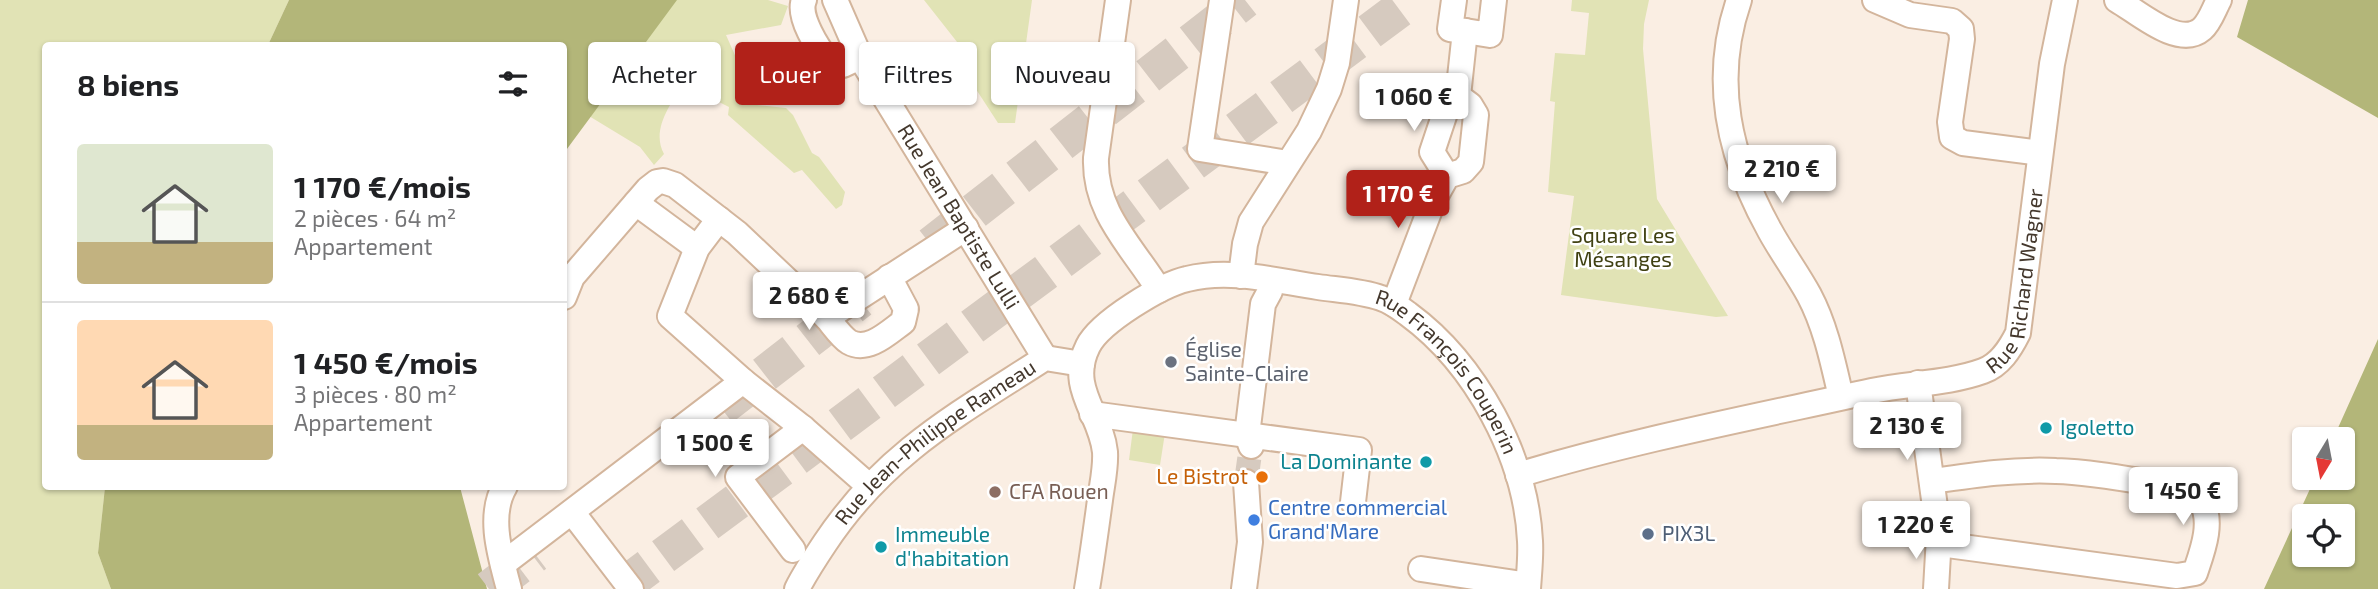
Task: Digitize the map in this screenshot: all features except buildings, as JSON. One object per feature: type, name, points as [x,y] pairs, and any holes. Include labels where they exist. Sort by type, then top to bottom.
[{"type":"street","points":[[804,0],[803,17],[829,62],[844,65],[859,58]]},
{"type":"street","name":"Rue Jean Baptiste Lulli","points":[[835,0],[859,55]]},
{"type":"street","points":[[1118,0],[1095,174],[1108,217],[1159,290]]},
{"type":"street","points":[[1222,0],[1200,149],[1288,163]]},
{"type":"street","points":[[1087,589],[1105,462],[1102,440],[1083,394],[1082,364],[1088,346],[1100,330],[1159,290],[1185,279],[1202,276],[1241,276],[1251,222],[1309,131],[1329,89],[1337,63],[1346,0]]},
{"type":"street","points":[[1454,0],[1451,30],[1490,35],[1494,0]]},
{"type":"street","points":[[1739,0],[1724,76],[1734,150],[1750,192],[1770,231],[1810,297],[1827,339],[1842,397]]},
{"type":"street","points":[[1875,0],[1910,15],[1952,21],[1961,29],[1962,39],[1950,122],[1952,137],[1963,143],[2040,153]]},
{"type":"street","name":"Rue Richard Wagner","points":[[1518,475],[1842,397],[1985,371],[2008,354],[2018,333],[2052,64],[2065,0]]},
{"type":"street","points":[[2117,0],[2169,32],[2186,35],[2194,34],[2208,22],[2219,0]]},
{"type":"street","points":[[1447,176],[1433,152],[1447,107],[1458,96],[1465,31]]},
{"type":"street","points":[[1394,304],[1434,199],[1447,176],[1463,171],[1471,162],[1476,115],[1470,105],[1458,96]]},
{"type":"street","name":"Rue Jean Baptiste Lulli","points":[[890,105],[1045,358]]},
{"type":"street","points":[[567,289],[572,276],[636,203],[652,186],[663,181],[675,185],[719,219],[827,318],[848,342],[860,346],[876,341],[903,322],[906,309],[889,277]]},
{"type":"street","points":[[636,203],[697,247]]},
{"type":"street","points":[[719,219],[697,247],[670,316],[869,486]]},
{"type":"street","points":[[827,318],[966,228]]},
{"type":"street","name":"Rue François Couperin","points":[[1241,276],[1365,293],[1394,304],[1441,343],[1495,416],[1518,475],[1530,541],[1528,587]]},
{"type":"street","points":[[1249,441],[1263,304],[1270,291]]},
{"type":"street","name":"Rue Jean-Philippe Rameau","points":[[797,589],[835,530],[869,486],[926,435],[1045,358],[1082,364]]},
{"type":"street","points":[[503,564],[743,381]]},
{"type":"street","points":[[1919,383],[1940,544],[1936,589]]},
{"type":"street","points":[[1092,414],[1249,441],[1359,450],[1353,502]]},
{"type":"street","points":[[793,550],[738,477],[803,428]]},
{"type":"street","points":[[1933,481],[1996,472],[2070,472],[2189,489],[2201,500],[2208,518],[2203,551],[2195,573],[2177,576],[1940,544]]},
{"type":"street","points":[[1244,589],[1250,542],[1246,482]]},
{"type":"street","points":[[504,490],[496,516],[498,543],[509,589]]},
{"type":"street","points":[[572,512],[631,589]]},
{"type":"street","points":[[1421,569],[1528,587]]},
{"type":"green space","points":[[0,0],[289,0],[269,42],[42,42],[42,490],[105,490],[98,553],[111,589],[0,589]]},
{"type":"green space","points":[[289,0],[677,0],[646,42],[588,42],[588,105],[599,105],[567,149],[567,42],[269,42]]},
{"type":"green space","points":[[666,0],[768,0],[788,6],[781,25],[726,35],[735,55],[735,105],[786,108],[793,115],[812,153],[819,157],[845,192],[842,205],[836,209],[802,170],[794,173],[728,115],[729,107],[721,103],[721,42],[636,42]]},
{"type":"green space","points":[[924,0],[1032,0],[1026,42],[991,42],[991,105],[1017,105],[1015,123],[998,123],[977,91],[977,42],[957,42]]},
{"type":"green space","name":"Square Les Mésanges","points":[[1572,0],[1649,0],[1643,49],[1657,199],[1728,316],[1716,317],[1561,295],[1574,196],[1548,192],[1555,102],[1550,101],[1555,53],[1585,55],[1589,13],[1571,11]]},
{"type":"green space","points":[[2248,0],[2378,0],[2378,118],[2237,37]]},
{"type":"green space","points":[[590,105],[670,105],[661,127],[664,154],[654,165],[640,147],[584,113]]},
{"type":"green space","points":[[2378,339],[2378,589],[2264,589],[2292,528],[2292,567],[2355,567],[2355,504],[2303,504],[2309,490],[2356,490],[2356,427],[2338,427]]},
{"type":"green space","points":[[1133,429],[1165,433],[1160,465],[1129,460]]},
{"type":"green space","points":[[105,490],[461,490],[487,589],[111,589],[98,553]]},
{"type":"tunnel","points":[[931,245],[1245,0]]},
{"type":"tunnel","points":[[619,589],[1412,0]]},
{"type":"tunnel","points":[[721,408],[860,300]]},
{"type":"tunnel","points":[[1246,482],[1251,446]]},
{"type":"tunnel","points":[[489,589],[535,554]]},
{"type":"place","name":"Église Sainte-Claire","points":[[1171,362]]},
{"type":"place","name":"Igoletto","points":[[2046,428]]},
{"type":"place","name":"La Dominante","points":[[1426,462]]},
{"type":"place","name":"Le Bistrot","points":[[1262,477]]},
{"type":"place","name":"CFA Rouen","points":[[995,492]]},
{"type":"place","name":"Centre commercial Grand'Mare","points":[[1254,520]]},
{"type":"place","name":"PIX3L","points":[[1648,534]]},
{"type":"place","name":"Immeuble d'habitation","points":[[881,547]]}]
